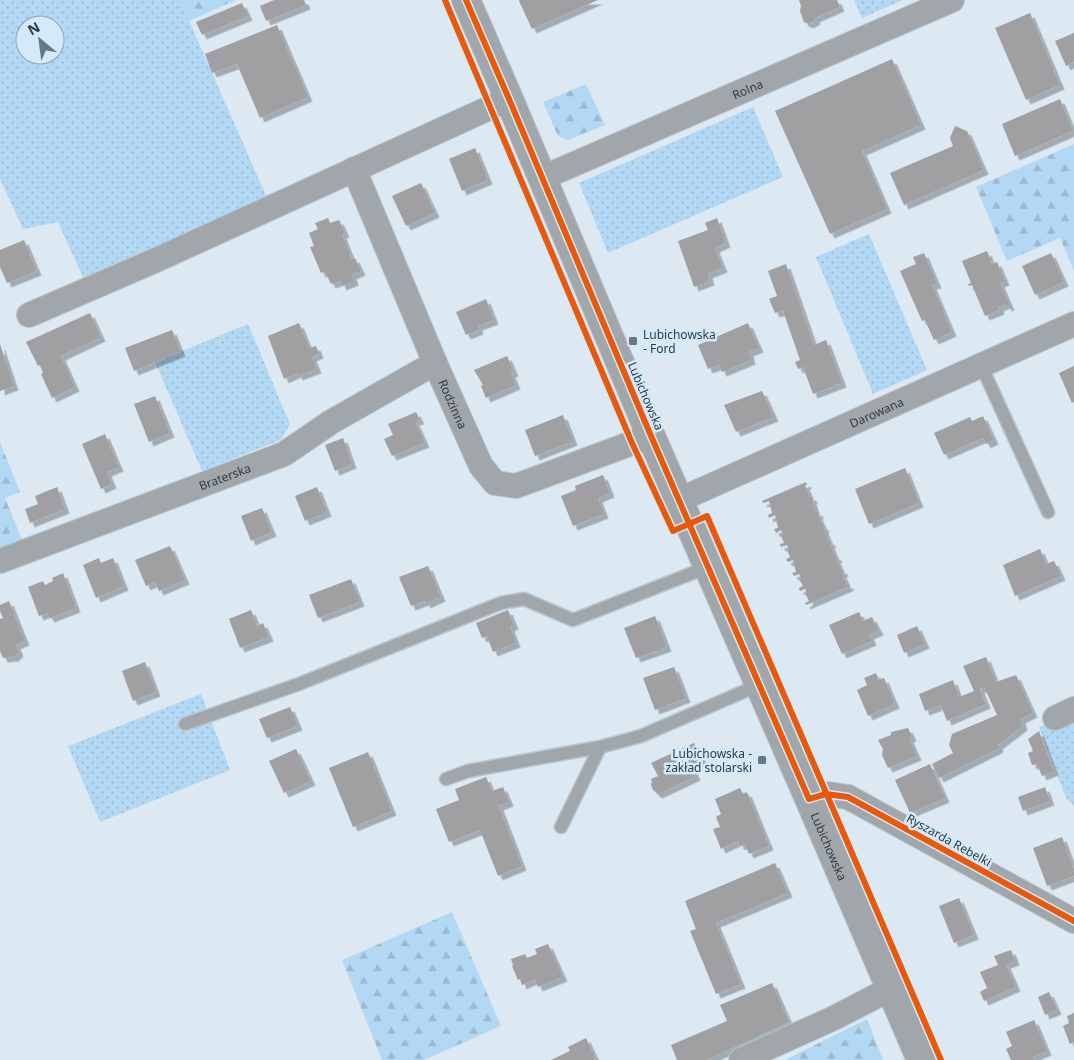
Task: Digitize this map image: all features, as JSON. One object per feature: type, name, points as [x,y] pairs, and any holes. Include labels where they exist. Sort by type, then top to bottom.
[{"type":"street","name":"Lubichowska","points":[[466,0],[650,436],[921,1060]]},
{"type":"street","name":"Rolna","points":[[542,178],[952,0]]},
{"type":"street","points":[[29,315],[154,261],[509,99]]},
{"type":"street","name":"Rodzinna","points":[[354,169],[435,363],[482,466],[495,483],[516,486],[650,436]]},
{"type":"street","name":"Darowana","points":[[679,500],[1074,324]]},
{"type":"street","name":"Braterska","points":[[0,561],[284,454],[331,422],[435,363]]},
{"type":"street","name":"Ryszarda Rebelki","points":[[809,799],[826,794],[848,797],[1074,921]]},
{"type":"street","points":[[741,1060],[834,1018],[890,989]]},
{"type":"lane","points":[[981,365],[1048,512]]},
{"type":"lane","points":[[185,724],[298,684],[501,603],[524,599],[573,620],[708,567]]},
{"type":"lane","points":[[446,779],[468,771],[600,747],[641,736],[759,685]]},
{"type":"lane","points":[[561,827],[600,747]]},
{"type":"green space","points":[[0,0],[180,0],[268,200],[84,280],[58,222],[23,229],[0,179]]},
{"type":"green space","points":[[180,0],[236,0],[189,21]]},
{"type":"green space","points":[[854,0],[903,0],[862,18]]},
{"type":"green space","points":[[586,84],[605,125],[568,140],[558,136],[543,102]]},
{"type":"green space","points":[[753,107],[783,177],[608,253],[579,183]]},
{"type":"green space","points":[[1074,144],[1074,271],[1060,238],[1007,261],[976,187]]},
{"type":"green space","points":[[869,234],[927,370],[873,394],[816,257]]},
{"type":"green space","points":[[248,324],[290,424],[281,440],[202,471],[155,362]]},
{"type":"green space","points":[[0,442],[20,492],[5,498],[23,542],[0,551]]},
{"type":"green space","points":[[201,694],[230,770],[100,822],[68,746]]},
{"type":"green space","points":[[1074,711],[1074,806],[1066,798],[1039,727]]},
{"type":"green space","points":[[452,912],[501,1026],[424,1060],[382,1060],[342,960]]},
{"type":"green space","points":[[867,1019],[883,1060],[785,1060]]},
{"type":"building","points":[[274,0],[304,0],[306,5],[266,21],[260,6]]},
{"type":"building","points":[[520,0],[598,0],[532,29]]},
{"type":"building","points":[[799,0],[837,0],[840,7],[815,18],[816,20],[809,24],[804,22]]},
{"type":"building","points":[[242,3],[248,16],[202,35],[196,22]]},
{"type":"building","points":[[1030,13],[1060,85],[1026,100],[995,28]]},
{"type":"building","points":[[277,25],[308,97],[260,118],[237,64],[212,73],[205,54]]},
{"type":"building","points":[[1074,33],[1074,62],[1066,66],[1055,41]]},
{"type":"building","points":[[892,59],[921,125],[862,151],[887,209],[830,234],[775,111]]},
{"type":"building","points":[[1060,99],[1073,131],[1015,156],[1002,124]]},
{"type":"building","points":[[955,126],[967,131],[984,170],[904,205],[890,173],[953,146],[950,138]]},
{"type":"building","points":[[475,148],[488,180],[462,191],[449,159]]},
{"type":"building","points":[[421,183],[435,213],[406,226],[392,196]]},
{"type":"building","points":[[328,218],[330,223],[339,220],[345,233],[342,234],[352,259],[355,258],[361,271],[352,275],[354,281],[342,286],[340,281],[331,284],[325,272],[321,273],[310,247],[314,246],[309,233],[318,229],[315,223]]},
{"type":"building","points":[[717,218],[726,243],[715,248],[723,268],[708,274],[710,281],[694,287],[678,241],[708,230],[705,223]]},
{"type":"building","points":[[24,240],[37,271],[7,283],[0,267],[0,250]]},
{"type":"building","points":[[987,251],[992,264],[997,262],[1005,281],[1000,283],[1010,306],[1007,307],[1006,304],[999,307],[1000,310],[985,316],[972,285],[969,286],[968,284],[971,283],[962,261]]},
{"type":"building","points":[[924,253],[937,284],[932,285],[952,332],[934,340],[925,320],[922,321],[900,271],[916,264],[913,257]]},
{"type":"building","points":[[1051,253],[1064,282],[1035,295],[1022,266]]},
{"type":"building","points":[[786,264],[814,345],[826,340],[842,383],[813,394],[803,367],[798,369],[795,362],[800,360],[783,311],[775,313],[769,299],[777,296],[768,271]]},
{"type":"building","points":[[486,299],[494,320],[478,326],[479,330],[466,335],[456,312]]},
{"type":"building","points":[[90,313],[101,337],[61,356],[75,387],[52,398],[41,374],[43,373],[40,365],[38,366],[26,342]]},
{"type":"building","points":[[299,323],[309,348],[316,346],[319,354],[312,357],[317,369],[298,376],[297,373],[284,379],[268,336]]},
{"type":"building","points":[[748,323],[759,348],[749,352],[751,360],[722,372],[719,365],[708,369],[698,345]]},
{"type":"building","points":[[172,330],[181,352],[134,371],[125,348]]},
{"type":"building","points":[[0,344],[14,386],[0,391]]},
{"type":"building","points":[[507,356],[514,372],[511,373],[516,385],[486,398],[481,386],[483,385],[474,370]]},
{"type":"building","points":[[1074,366],[1074,402],[1072,403],[1059,373]]},
{"type":"building","points":[[762,391],[774,417],[736,432],[724,405]]},
{"type":"building","points":[[155,396],[170,433],[149,442],[134,404]]},
{"type":"building","points":[[416,412],[420,420],[415,421],[425,443],[392,456],[384,439],[393,435],[388,424]]},
{"type":"building","points":[[563,415],[573,441],[535,456],[525,430]]},
{"type":"building","points":[[983,416],[994,440],[986,444],[983,438],[944,455],[934,433],[970,417],[972,421]]},
{"type":"building","points":[[105,434],[119,467],[107,472],[112,484],[101,489],[82,444]]},
{"type":"building","points":[[343,438],[352,464],[335,471],[325,445]]},
{"type":"building","points":[[905,468],[919,503],[869,524],[855,489]]},
{"type":"building","points":[[603,475],[610,493],[598,498],[604,514],[573,526],[561,496],[576,490],[575,486]]},
{"type":"building","points":[[806,482],[807,485],[805,485],[810,497],[812,496],[816,512],[818,511],[829,541],[832,543],[830,544],[835,556],[838,558],[836,559],[841,570],[844,572],[842,573],[847,585],[849,584],[850,586],[806,605],[805,603],[809,601],[805,593],[807,593],[805,589],[800,591],[799,588],[803,586],[799,579],[801,578],[799,574],[794,576],[792,573],[796,572],[793,560],[788,562],[786,559],[790,557],[787,550],[789,549],[787,545],[781,547],[780,544],[784,543],[781,535],[783,534],[781,530],[776,533],[774,529],[778,528],[775,515],[769,518],[768,515],[772,513],[769,501],[763,503],[762,501]]},
{"type":"building","points":[[57,487],[65,509],[30,523],[25,509],[38,504],[35,496]]},
{"type":"building","points":[[317,487],[327,512],[305,521],[295,496]]},
{"type":"building","points":[[262,508],[272,532],[251,541],[241,516]]},
{"type":"building","points":[[170,546],[185,580],[159,591],[155,582],[146,586],[135,560]]},
{"type":"building","points":[[1040,549],[1046,564],[1054,561],[1061,576],[1015,596],[1003,565]]},
{"type":"building","points":[[99,558],[101,563],[113,558],[124,586],[96,598],[83,565]]},
{"type":"building","points":[[428,566],[441,597],[426,604],[425,601],[411,606],[399,577]]},
{"type":"building","points":[[63,573],[76,608],[50,618],[47,613],[39,616],[28,587],[43,581],[45,585],[53,581],[52,578]]},
{"type":"building","points":[[351,579],[360,602],[318,618],[309,595]]},
{"type":"building","points":[[9,601],[25,641],[16,645],[19,652],[14,657],[3,658],[0,651],[0,619],[3,618],[0,605]]},
{"type":"building","points":[[251,610],[257,626],[263,623],[269,637],[240,648],[229,619]]},
{"type":"building","points":[[508,610],[514,625],[510,627],[516,643],[493,652],[487,636],[482,638],[476,623]]},
{"type":"building","points":[[859,612],[863,621],[872,617],[879,631],[869,635],[872,641],[842,654],[829,625]]},
{"type":"building","points":[[655,616],[667,647],[636,658],[624,628]]},
{"type":"building","points":[[917,626],[925,644],[904,653],[897,635]]},
{"type":"building","points":[[986,657],[996,682],[1016,675],[1033,713],[1021,719],[1023,726],[998,745],[999,748],[939,778],[932,764],[953,753],[949,745],[952,734],[997,715],[984,687],[980,689],[986,704],[947,721],[941,705],[925,711],[919,694],[953,680],[959,697],[974,691],[963,666]]},
{"type":"building","points":[[145,662],[156,692],[133,701],[122,671]]},
{"type":"building","points":[[674,667],[686,698],[655,710],[643,678]]},
{"type":"building","points":[[876,673],[879,680],[884,678],[895,704],[868,716],[857,690],[867,685],[864,678]]},
{"type":"building","points":[[290,707],[298,726],[267,738],[259,719]]},
{"type":"building","points":[[908,728],[912,737],[909,738],[917,756],[888,768],[882,755],[883,749],[878,740],[891,735],[891,732]]},
{"type":"building","points":[[1039,731],[1054,771],[1042,776],[1037,764],[1032,765],[1028,753],[1033,751],[1028,739]]},
{"type":"building","points":[[694,743],[703,761],[692,766],[696,776],[658,794],[651,785],[651,779],[658,776],[651,763]]},
{"type":"building","points":[[296,749],[311,781],[284,793],[269,761]]},
{"type":"building","points":[[368,752],[392,811],[353,827],[329,768]]},
{"type":"building","points":[[930,764],[945,798],[910,813],[895,780]]},
{"type":"building","points":[[486,777],[492,791],[503,787],[509,802],[499,806],[522,866],[498,876],[480,830],[449,842],[436,809],[459,800],[455,789]]},
{"type":"building","points":[[1045,787],[1050,801],[1023,811],[1018,797]]},
{"type":"building","points":[[740,788],[743,794],[747,792],[769,846],[749,854],[745,844],[740,846],[738,841],[721,849],[713,829],[720,827],[716,817],[721,814],[715,799]]},
{"type":"building","points":[[1062,837],[1074,869],[1074,876],[1047,886],[1033,848]]},
{"type":"building","points":[[775,863],[788,893],[716,923],[741,984],[716,994],[690,931],[696,929],[685,901]]},
{"type":"building","points":[[959,898],[974,935],[954,943],[939,906]]},
{"type":"building","points":[[548,944],[563,977],[538,987],[535,979],[522,985],[512,966],[511,959],[525,954],[527,958],[537,954],[535,949]]},
{"type":"building","points":[[1011,950],[1015,961],[1006,964],[1016,987],[984,1001],[980,992],[987,988],[980,972],[998,965],[994,956]]},
{"type":"building","points":[[772,983],[789,1022],[707,1060],[677,1060],[671,1045],[727,1021],[720,1005]]},
{"type":"building","points":[[1049,992],[1057,1010],[1045,1015],[1038,997]]},
{"type":"building","points":[[1074,1013],[1074,1042],[1070,1044],[1063,1026],[1069,1023],[1067,1016]]},
{"type":"building","points":[[1034,1020],[1047,1051],[1033,1057],[1034,1060],[1011,1060],[1006,1049],[1012,1046],[1006,1032]]},
{"type":"building","points":[[586,1038],[596,1059],[551,1060],[570,1051],[568,1047]]},
{"type":"cycle path","points":[[445,0],[632,443],[673,531],[707,516],[941,1060]]},
{"type":"cycle path","points":[[466,0],[651,436],[809,799],[826,794],[848,797],[1074,921]]},
{"type":"place","name":"Lubichowska - Ford","points":[[633,341]]},
{"type":"place","name":"Lubichowska - zakład stolarski","points":[[762,760]]}]
